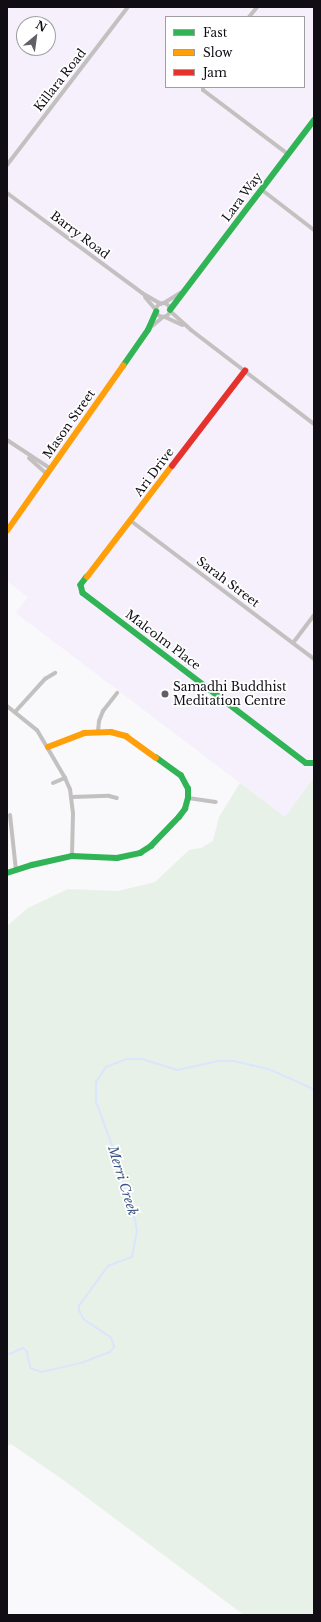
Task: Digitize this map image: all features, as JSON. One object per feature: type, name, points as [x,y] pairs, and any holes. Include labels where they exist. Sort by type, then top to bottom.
[{"type":"street","name":"Killara Road","points":[[7,165],[128,7]]},
{"type":"street","points":[[250,16],[257,7]]},
{"type":"street","points":[[203,88],[288,154]]},
{"type":"street","name":"Lara Way","points":[[186,288],[314,120]]},
{"type":"street","points":[[262,190],[314,230]]},
{"type":"street","name":"Barry Road","points":[[7,193],[142,293],[162,304],[167,305],[170,310]]},
{"type":"street","points":[[156,311],[162,304],[176,297],[186,288]]},
{"type":"street","points":[[186,288],[170,310],[191,330],[314,424]]},
{"type":"street","name":"Barry Road","points":[[142,293],[156,311],[164,317]]},
{"type":"street","name":"Mason Street","points":[[148,330],[170,310]]},
{"type":"street","name":"Mason Street","points":[[7,531],[148,330],[156,311]]},
{"type":"street","points":[[164,317],[191,330]]},
{"type":"street","name":"Ari Drive","points":[[81,585],[244,371]]},
{"type":"street","points":[[7,440],[49,472]]},
{"type":"street","name":"Sarah Street","points":[[131,521],[314,659]]},
{"type":"street","name":"Malcolm Place","points":[[81,585],[83,593],[306,763],[314,763]]},
{"type":"street","points":[[293,643],[314,615]]},
{"type":"street","points":[[15,712],[45,679],[55,673]]},
{"type":"street","points":[[98,731],[98,721],[117,693]]},
{"type":"street","points":[[7,706],[37,730],[65,778],[71,797],[73,814],[72,856]]},
{"type":"street","points":[[7,873],[72,856],[111,858],[126,857],[140,853],[151,846],[185,809],[188,798],[188,788],[181,776],[132,739],[111,732],[98,731],[84,733],[48,747]]},
{"type":"street","points":[[53,783],[65,778]]},
{"type":"street","points":[[71,797],[109,796],[117,798]]},
{"type":"street","points":[[188,798],[216,802]]},
{"type":"street","points":[[10,815],[16,870]]},
{"type":"shaded area","points":[[7,7],[314,7],[314,777],[285,817],[16,613],[28,597],[7,581]]},
{"type":"shaded area","points":[[314,777],[314,1615],[244,1615],[62,1479],[11,1444],[7,1446],[7,926],[28,908],[68,889],[118,891],[155,882],[189,850],[201,848],[213,841],[219,817],[240,783],[285,817]]},
{"type":"waterway","name":"Merri Creek","points":[[7,1353],[10,1354],[23,1348],[27,1351],[31,1368],[41,1372],[81,1363],[110,1352],[114,1347],[111,1338],[84,1320],[79,1311],[79,1306],[108,1266],[132,1257],[137,1232],[135,1220],[126,1199],[118,1162],[96,1102],[96,1082],[106,1067],[127,1059],[142,1059],[178,1070],[218,1061],[234,1061],[269,1069],[314,1089]]},
{"type":"traffic: fast","points":[[170,310],[314,120]]},
{"type":"traffic: fast","points":[[123,366],[148,330],[156,312]]},
{"type":"traffic: fast","points":[[87,577],[81,585],[83,593],[306,763],[314,763]]},
{"type":"traffic: fast","points":[[7,873],[32,865],[72,856],[117,858],[140,853],[151,846],[179,817],[185,809],[188,798],[188,789],[181,776],[156,758]]},
{"type":"traffic: slow","points":[[7,531],[123,366]]},
{"type":"traffic: slow","points":[[87,577],[172,466]]},
{"type":"traffic: slow","points":[[48,747],[84,733],[111,732],[126,736],[156,758]]},
{"type":"traffic: jam","points":[[172,466],[245,371]]},
{"type":"place","name":"Samadhi Buddhist Meditation Centre","points":[[165,694]]}]
